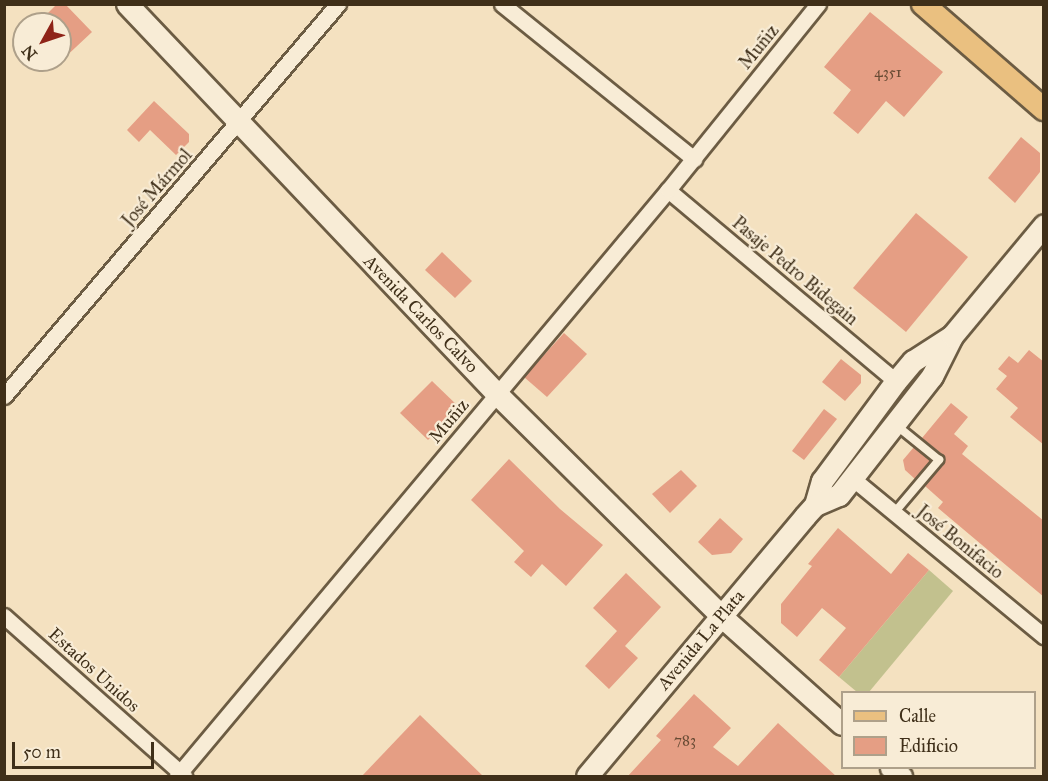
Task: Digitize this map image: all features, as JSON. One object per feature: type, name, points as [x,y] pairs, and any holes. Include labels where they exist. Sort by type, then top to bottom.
[{"type":"main road","name":"Avenida Carlos Calvo","points":[[127,4],[497,394],[721,616],[841,722]]},
{"type":"main road","points":[[922,4],[1044,109]]},
{"type":"main road","name":"Avenida La Plata","points":[[815,505],[839,495],[932,376],[952,336],[1044,225]]},
{"type":"main road","name":"Avenida La Plata","points":[[587,777],[815,505],[822,481],[913,361],[952,336]]},
{"type":"main road","points":[[852,478],[845,473],[846,464],[881,419],[890,389]]},
{"type":"street","name":"José Mármol","points":[[4,396],[239,123],[338,4]]},
{"type":"street","points":[[502,4],[694,159]]},
{"type":"street","name":"Muñiz","points":[[180,775],[694,159],[818,4]]},
{"type":"street","name":"Pasaje Pedro Bidegain","points":[[668,190],[890,389]]},
{"type":"street","name":"José Bonifacio","points":[[852,478],[1044,636]]},
{"type":"street","name":"Estados Unidos","points":[[4,616],[180,775]]},
{"type":"lane","points":[[894,513],[939,460],[895,424]]},
{"type":"shaded area","points":[[929,570],[953,591],[870,691],[856,691],[839,677]]},
{"type":"building","points":[[57,4],[65,4],[92,32],[72,51],[72,12],[49,12]]},
{"type":"building","points":[[870,12],[943,72],[904,117],[886,101],[858,134],[833,113],[851,90],[824,67]]},
{"type":"building","points":[[154,101],[189,134],[189,142],[176,155],[150,130],[139,142],[127,130]]},
{"type":"building","points":[[1021,137],[1040,153],[1040,172],[1015,203],[988,178]]},
{"type":"building","points":[[916,213],[968,257],[906,332],[853,288]]},
{"type":"building","points":[[442,252],[472,281],[455,298],[425,270]]},
{"type":"building","points":[[564,333],[587,354],[547,397],[524,377]]},
{"type":"building","points":[[1029,350],[1044,362],[1044,445],[1010,417],[1018,408],[996,389],[1007,376],[998,369],[1009,356],[1018,363]]},
{"type":"building","points":[[841,359],[861,375],[861,383],[845,401],[822,382]]},
{"type":"building","points":[[432,381],[460,408],[428,440],[400,413]]},
{"type":"building","points":[[951,403],[968,417],[954,434],[968,446],[962,454],[1044,521],[1044,597],[938,508],[943,502],[925,486],[945,460],[943,455],[922,438]]},
{"type":"building","points":[[824,409],[837,419],[804,460],[792,451]]},
{"type":"building","points":[[914,447],[930,461],[915,479],[905,470],[903,460]]},
{"type":"building","points":[[509,459],[560,509],[603,545],[566,586],[542,564],[531,577],[514,562],[524,551],[471,500]]},
{"type":"building","points":[[681,470],[697,486],[670,513],[652,494]]},
{"type":"building","points":[[720,518],[743,539],[731,553],[712,555],[698,542]]},
{"type":"building","points":[[838,528],[891,574],[908,553],[929,570],[839,677],[819,660],[846,628],[822,608],[797,637],[781,623],[781,604],[812,566],[808,564]]},
{"type":"building","points":[[626,573],[661,607],[625,646],[638,658],[609,689],[585,666],[617,631],[593,608]]},
{"type":"building","points":[[694,694],[731,728],[713,747],[738,766],[778,723],[837,777],[627,777],[661,740],[656,736]]},
{"type":"building","points":[[420,715],[484,777],[361,777]]}]
